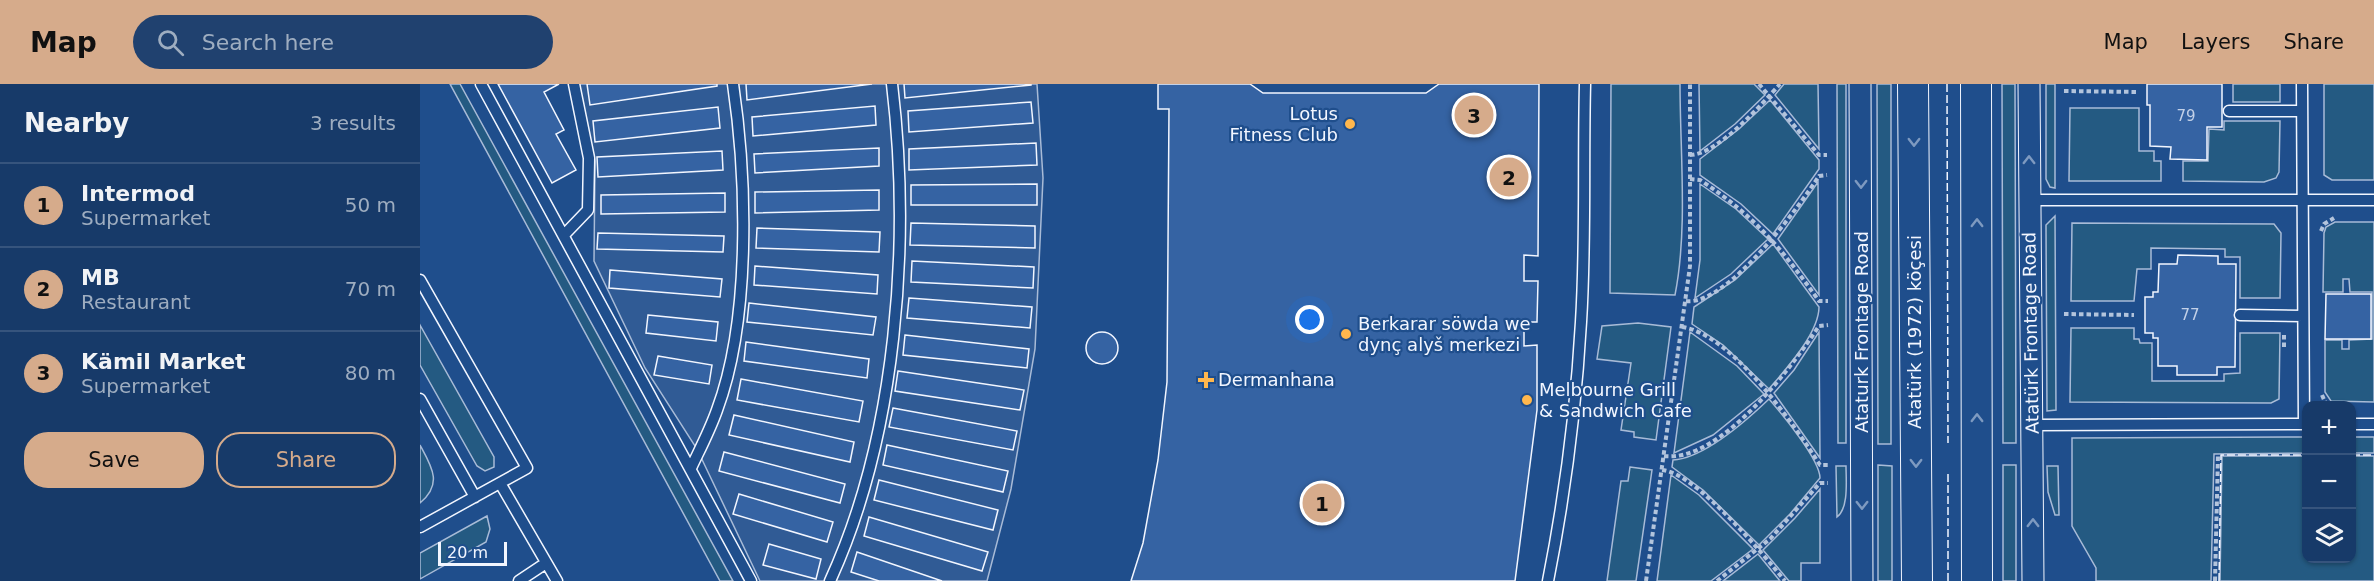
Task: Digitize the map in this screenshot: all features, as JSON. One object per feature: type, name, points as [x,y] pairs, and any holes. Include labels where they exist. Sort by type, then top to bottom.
[{"type":"main road","name":"Atatürk (1972) köçesi","points":[[1913,84],[1917,581]]},
{"type":"main road","points":[[1976,84],[1977,581]]},
{"type":"street","name":"Ataturk Frontage Road","points":[[1860,84],[1862,581]]},
{"type":"street","name":"Atatürk Frontage Road","points":[[2029,84],[2033,581]]},
{"type":"lane","points":[[481,84],[751,581]]},
{"type":"lane","points":[[564,235],[588,210],[589,158],[574,84]]},
{"type":"lane","points":[[691,468],[718,409],[735,329],[744,221],[742,164],[733,84]]},
{"type":"lane","points":[[830,581],[847,544],[866,481],[892,347],[898,282],[899,195],[898,134],[892,84]]},
{"type":"lane","points":[[1548,581],[1562,508],[1575,403],[1581,320],[1585,84]]},
{"type":"lane","points":[[2302,84],[2305,401]]},
{"type":"lane","points":[[2229,111],[2302,111]]},
{"type":"lane","points":[[2029,200],[2374,200]]},
{"type":"lane","points":[[420,280],[526,468],[420,527]]},
{"type":"lane","points":[[2240,315],[2303,316]]},
{"type":"lane","points":[[420,399],[475,497]]},
{"type":"lane","points":[[2032,425],[2302,424]]},
{"type":"lane","points":[[2356,424],[2374,424]]},
{"type":"lane","points":[[500,483],[557,581]]},
{"type":"lane","points":[[519,581],[546,563]]},
{"type":"path","points":[[1646,581],[1690,266],[1690,84]]},
{"type":"path","points":[[1759,84],[1819,155],[1827,155]]},
{"type":"path","points":[[1690,155],[1700,155],[1715,145],[1780,84]]},
{"type":"path","points":[[2064,91],[2139,92]]},
{"type":"path","points":[[1686,301],[1694,302],[1715,290],[1748,264],[1773,239],[1819,176],[1827,175]]},
{"type":"path","points":[[1690,179],[1700,180],[1738,206],[1773,239],[1819,302],[1828,301]]},
{"type":"path","points":[[2320,232],[2326,222],[2344,218]]},
{"type":"path","points":[[2064,314],[2134,315]]},
{"type":"path","points":[[1664,456],[1678,457],[1715,438],[1769,394],[1791,368],[1819,326],[1828,325]]},
{"type":"path","points":[[1682,327],[1691,328],[1721,348],[1769,394],[1820,465],[1828,465]]},
{"type":"path","points":[[2321,392],[2325,401]]},
{"type":"path","points":[[2215,581],[2218,455]]},
{"type":"path","points":[[1662,470],[1672,471],[1701,492],[1758,549],[1785,581]]},
{"type":"path","points":[[1717,581],[1782,528],[1820,483],[1828,483]]},
{"type":"shaded area","points":[[450,84],[460,84],[733,581],[720,581]]},
{"type":"shaded area","points":[[577,84],[1037,84],[1043,178],[1035,349],[1011,489],[987,581],[760,581],[697,449],[645,368],[594,261],[595,161]]},
{"type":"shaded area","points":[[1611,84],[1680,84],[1682,217],[1675,295],[1610,293]]},
{"type":"shaded area","points":[[1699,84],[1754,84],[1765,95],[1735,124],[1700,151]]},
{"type":"shaded area","points":[[1784,84],[1818,84],[1819,149],[1775,95]]},
{"type":"shaded area","points":[[1837,84],[1846,84],[1846,443],[1838,443]]},
{"type":"shaded area","points":[[1877,84],[1891,84],[1891,444],[1878,444]]},
{"type":"shaded area","points":[[2002,84],[2015,84],[2016,443],[2003,443]]},
{"type":"shaded area","points":[[2046,84],[2055,84],[2055,188],[2050,187],[2046,179]]},
{"type":"shaded area","points":[[2233,84],[2280,84],[2280,102],[2233,102]]},
{"type":"shaded area","points":[[2324,84],[2374,84],[2374,180],[2332,180],[2324,175]]},
{"type":"shaded area","points":[[1770,100],[1819,160],[1819,169],[1773,234],[1741,204],[1700,175],[1700,159],[1739,129]]},
{"type":"shaded area","points":[[2070,108],[2139,108],[2139,151],[2154,151],[2154,161],[2161,161],[2161,181],[2069,181]]},
{"type":"shaded area","points":[[2224,121],[2280,121],[2279,172],[2276,178],[2264,182],[2183,181],[2183,161],[2208,161],[2209,129],[2224,130]]},
{"type":"shaded area","points":[[1818,182],[1819,295],[1778,239]]},
{"type":"shaded area","points":[[1700,184],[1736,209],[1768,239],[1731,274],[1695,298],[1700,260]]},
{"type":"shaded area","points":[[2055,216],[2056,410],[2047,411],[2046,225]]},
{"type":"shaded area","points":[[2335,222],[2374,222],[2374,402],[2331,401],[2325,392],[2325,340],[2342,340],[2342,349],[2349,349],[2349,340],[2372,339],[2372,292],[2350,292],[2349,279],[2343,279],[2343,292],[2323,292],[2326,227]]},
{"type":"shaded area","points":[[2072,223],[2274,224],[2281,233],[2280,298],[2240,298],[2240,257],[2225,257],[2225,249],[2151,248],[2151,269],[2137,269],[2134,301],[2071,301]]},
{"type":"shaded area","points":[[1773,244],[1819,307],[1818,317],[1808,339],[1769,389],[1723,345],[1692,324],[1694,307],[1735,280]]},
{"type":"shaded area","points":[[1638,323],[1671,327],[1656,440],[1634,437],[1634,432],[1621,430],[1631,363],[1597,359],[1602,326]]},
{"type":"shaded area","points":[[420,325],[494,457],[494,467],[485,471],[477,466],[420,365]]},
{"type":"shaded area","points":[[2071,328],[2134,328],[2134,339],[2139,339],[2140,343],[2152,343],[2152,381],[2224,381],[2224,374],[2240,373],[2240,333],[2280,333],[2279,399],[2271,403],[2070,402]]},
{"type":"shaded area","points":[[1690,332],[1737,366],[1764,394],[1713,435],[1674,453]]},
{"type":"shaded area","points":[[1819,332],[1820,458],[1774,393],[1794,370]]},
{"type":"shaded area","points":[[1769,399],[1807,449],[1814,460],[1820,478],[1790,514],[1759,545],[1703,490],[1672,467],[1673,460],[1698,453],[1724,437]]},
{"type":"shaded area","points":[[2302,437],[2302,453],[2214,454],[2211,581],[2096,581],[2096,568],[2072,526],[2072,438]]},
{"type":"shaded area","points":[[2356,437],[2374,437],[2374,453],[2356,453]]},
{"type":"shaded area","points":[[420,445],[431,468],[433,482],[427,496],[420,503]]},
{"type":"shaded area","points":[[2222,456],[2302,456],[2302,563],[2356,563],[2356,456],[2374,456],[2374,581],[2220,581]]},
{"type":"shaded area","points":[[1878,465],[1892,466],[1892,581],[1878,581]]},
{"type":"shaded area","points":[[2003,465],[2016,465],[2016,581],[2003,581]]},
{"type":"shaded area","points":[[1836,466],[1846,466],[1845,501],[1837,517]]},
{"type":"shaded area","points":[[2047,466],[2058,466],[2059,515],[2055,515],[2048,492]]},
{"type":"shaded area","points":[[1630,467],[1652,470],[1636,581],[1607,581],[1621,481],[1628,481]]},
{"type":"shaded area","points":[[1671,475],[1699,495],[1753,549],[1711,581],[1657,581]]},
{"type":"shaded area","points":[[1820,489],[1820,563],[1801,563],[1801,581],[1789,581],[1763,550]]},
{"type":"shaded area","points":[[487,516],[490,529],[486,542],[420,579],[420,553]]},
{"type":"shaded area","points":[[1758,554],[1780,581],[1723,581]]},
{"type":"building","points":[[498,84],[559,84],[544,92],[564,130],[556,134],[576,170],[552,183]]},
{"type":"building","points":[[587,84],[717,84],[717,86],[590,105]]},
{"type":"building","points":[[746,84],[872,84],[747,100]]},
{"type":"building","points":[[904,84],[1031,84],[1031,85],[905,98]]},
{"type":"building","name":"Berkarar söwda we dynç alyš merkezi","points":[[1158,84],[1250,84],[1263,93],[1426,93],[1439,84],[1539,84],[1538,256],[1524,255],[1524,281],[1538,281],[1537,322],[1524,322],[1524,346],[1537,345],[1537,410],[1515,581],[1131,581],[1143,543],[1158,460],[1167,382],[1169,109],[1158,109]]},
{"type":"building","points":[[2147,84],[2222,84],[2222,127],[2207,127],[2207,160],[2170,159],[2171,147],[2150,146],[2150,105],[2147,105]]},
{"type":"building","points":[[1031,102],[1033,123],[909,132],[908,111]]},
{"type":"building","points":[[875,106],[876,125],[753,136],[752,117]]},
{"type":"building","points":[[718,107],[720,128],[595,142],[593,121]]},
{"type":"building","points":[[1036,143],[1037,165],[909,170],[909,149]]},
{"type":"building","points":[[879,148],[879,166],[755,173],[754,154]]},
{"type":"building","points":[[722,151],[723,170],[598,177],[597,157]]},
{"type":"building","points":[[1037,184],[1037,205],[911,205],[911,185]]},
{"type":"building","points":[[879,190],[879,210],[755,213],[755,192]]},
{"type":"building","points":[[725,193],[725,212],[601,214],[601,195]]},
{"type":"building","points":[[911,223],[1035,226],[1035,248],[910,245]]},
{"type":"building","points":[[757,228],[880,232],[879,252],[756,248]]},
{"type":"building","points":[[598,233],[724,236],[723,252],[597,249]]},
{"type":"building","points":[[2178,255],[2218,256],[2218,264],[2236,264],[2235,367],[2217,367],[2217,375],[2177,375],[2177,366],[2158,366],[2158,338],[2153,338],[2153,333],[2145,333],[2145,297],[2153,297],[2153,292],[2158,292],[2159,264],[2177,264]]},
{"type":"building","points":[[912,261],[1034,267],[1033,288],[911,282]]},
{"type":"building","points":[[755,266],[878,275],[877,294],[754,285]]},
{"type":"building","points":[[610,270],[722,279],[720,297],[609,288]]},
{"type":"building","points":[[2326,294],[2371,294],[2371,339],[2325,339]]},
{"type":"building","points":[[909,298],[1032,307],[1030,328],[907,318]]},
{"type":"building","points":[[749,303],[876,317],[873,335],[747,322]]},
{"type":"building","points":[[648,315],[718,322],[716,341],[646,333]]},
{"type":"building","points":[[1102,332],[1113,337],[1118,348],[1113,359],[1102,364],[1091,359],[1086,348],[1091,337]]},
{"type":"building","points":[[905,335],[1029,349],[1027,368],[903,355]]},
{"type":"building","points":[[746,342],[869,359],[867,378],[744,361]]},
{"type":"building","points":[[658,356],[712,365],[709,384],[654,375]]},
{"type":"building","points":[[898,371],[1024,390],[1020,410],[895,391]]},
{"type":"building","points":[[741,379],[863,401],[859,422],[737,400]]},
{"type":"building","points":[[893,408],[1017,431],[1013,450],[889,427]]},
{"type":"building","points":[[734,415],[854,442],[850,462],[729,435]]},
{"type":"building","points":[[887,445],[1008,471],[1003,492],[883,465]]},
{"type":"building","points":[[724,452],[845,484],[840,503],[719,471]]},
{"type":"building","points":[[879,480],[998,510],[993,530],[874,500]]},
{"type":"building","points":[[739,494],[833,522],[827,542],[733,514]]},
{"type":"building","points":[[869,517],[988,552],[982,571],[864,536]]},
{"type":"building","points":[[769,544],[821,559],[816,579],[763,565]]},
{"type":"building","points":[[857,552],[942,581],[879,581],[851,572]]},
{"type":"fence","points":[[1947,84],[1948,443]]},
{"type":"fence","points":[[2219,581],[2221,455],[2302,455]]},
{"type":"fence","points":[[2356,455],[2374,455]]},
{"type":"fence","points":[[1948,474],[1948,581]]},
{"type":"place","name":"Kämil Market","points":[[1474,115]]},
{"type":"place","name":"Lotus Fitness Club","points":[[1350,124]]},
{"type":"place","name":"MB","points":[[1509,177]]},
{"type":"place","name":"Berkarar söwda we dynç alyš merkezi","points":[[1346,334]]},
{"type":"place","name":"Dermanhana","points":[[1206,380]]},
{"type":"place","name":"Melbourne Grill & Sandwich Cafe","points":[[1527,400]]},
{"type":"place","name":"Intermod","points":[[1322,503]]}]
